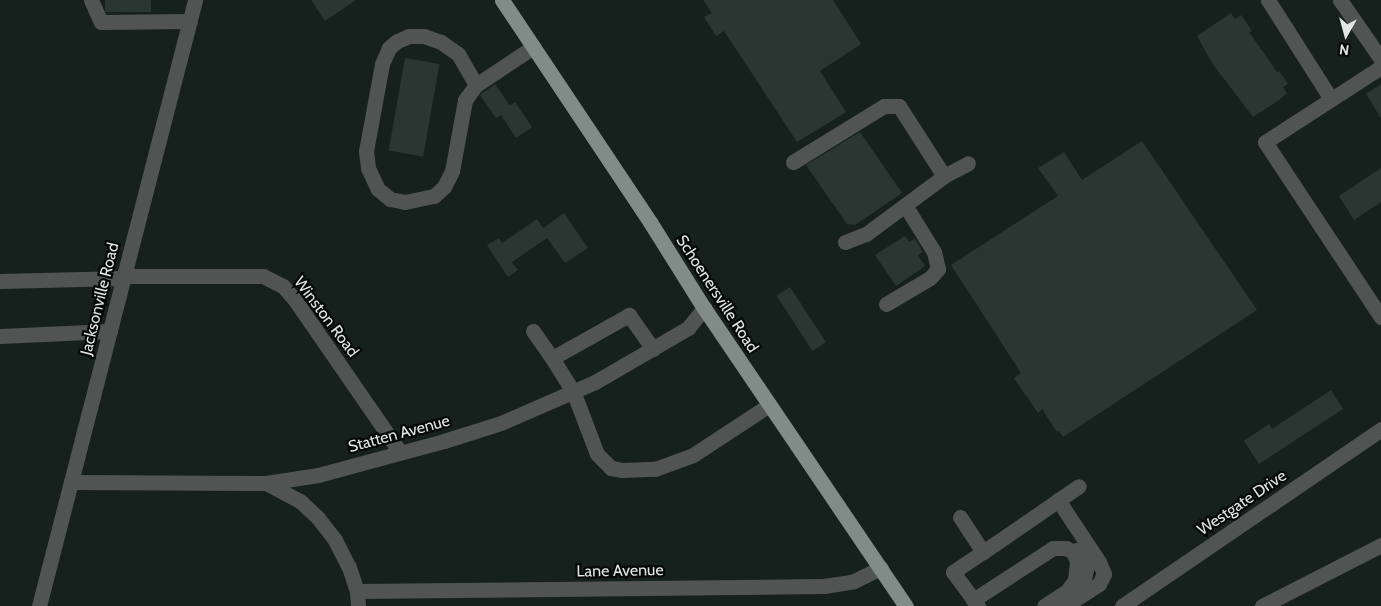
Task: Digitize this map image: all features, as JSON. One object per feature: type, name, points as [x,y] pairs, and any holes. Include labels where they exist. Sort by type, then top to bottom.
[{"type":"main road","name":"Schoenersville Road","points":[[502,0],[704,308],[906,606]]},
{"type":"street","name":"Jacksonville Road","points":[[39,606],[195,0]]},
{"type":"street","points":[[1268,0],[1331,100]]},
{"type":"street","points":[[1340,0],[1381,59]]},
{"type":"street","points":[[93,3],[101,22],[190,21]]},
{"type":"street","points":[[476,85],[458,54],[441,42],[424,36],[409,36],[397,41],[389,48],[382,64],[366,151],[368,168],[378,189],[390,199],[405,202],[434,196],[444,187],[452,171],[464,100],[476,85],[533,47]]},
{"type":"street","points":[[1381,67],[1265,142],[1381,317]]},
{"type":"street","points":[[793,162],[884,106],[899,106],[944,176]]},
{"type":"street","points":[[845,242],[866,234],[944,176],[968,163]]},
{"type":"street","points":[[886,304],[930,278],[938,269],[934,252],[905,205]]},
{"type":"street","name":"Winston Road","points":[[0,281],[124,277],[263,276],[277,282],[295,300],[400,452]]},
{"type":"street","name":"Statten Avenue","points":[[71,482],[266,483],[318,474],[400,452],[492,426],[602,378],[688,328],[704,308]]},
{"type":"street","points":[[552,358],[629,315],[653,349]]},
{"type":"street","points":[[0,336],[110,331]]},
{"type":"street","points":[[533,331],[573,391],[597,454],[611,468],[655,470],[693,455],[769,405]]},
{"type":"street","name":"Westgate Drive","points":[[1122,606],[1381,429]]},
{"type":"street","points":[[266,483],[300,501],[318,518],[334,540],[349,567],[357,591],[358,606]]},
{"type":"street","points":[[1066,599],[1075,580],[1077,561],[1073,552],[1068,549],[1053,548],[975,603],[954,572],[1079,486]]},
{"type":"street","points":[[1044,606],[1066,599],[1098,584],[1104,574],[1099,562],[1058,500]]},
{"type":"street","points":[[960,517],[983,552]]},
{"type":"street","points":[[1262,606],[1381,545]]},
{"type":"street","name":"Lane Avenue","points":[[357,591],[824,586],[854,580],[880,568]]},
{"type":"building","points":[[105,0],[151,0],[151,12],[105,12]]},
{"type":"building","points":[[311,0],[356,0],[325,21]]},
{"type":"building","points":[[703,0],[833,0],[861,44],[820,71],[846,112],[797,142],[724,31],[716,36],[704,17],[712,13]]},
{"type":"building","points":[[1231,13],[1235,19],[1241,15],[1252,31],[1249,32],[1277,72],[1279,71],[1288,84],[1283,87],[1287,93],[1253,117],[1212,63],[1197,36]]},
{"type":"building","points":[[405,58],[439,64],[423,157],[389,151]]},
{"type":"building","points":[[495,84],[510,106],[515,102],[532,127],[516,138],[501,115],[496,118],[480,95]]},
{"type":"building","points":[[1381,84],[1381,118],[1366,94]]},
{"type":"building","points":[[860,132],[902,193],[855,225],[847,224],[806,165]]},
{"type":"building","points":[[1142,141],[1257,310],[1063,437],[1059,431],[1057,432],[1042,409],[1038,413],[1014,378],[1021,373],[951,265],[1058,196],[1038,168],[1064,152],[1082,180]]},
{"type":"building","points":[[1381,168],[1381,202],[1354,220],[1339,196]]},
{"type":"building","points":[[564,213],[588,248],[565,263],[547,238],[512,262],[518,270],[508,277],[487,245],[499,238],[502,243],[537,219],[543,228]]},
{"type":"building","points":[[905,236],[909,242],[915,239],[923,252],[918,255],[925,266],[896,286],[875,255]]},
{"type":"building","points":[[790,287],[826,342],[813,351],[777,296]]},
{"type":"building","points":[[1331,390],[1343,409],[1259,464],[1244,441],[1269,424],[1272,429]]}]
